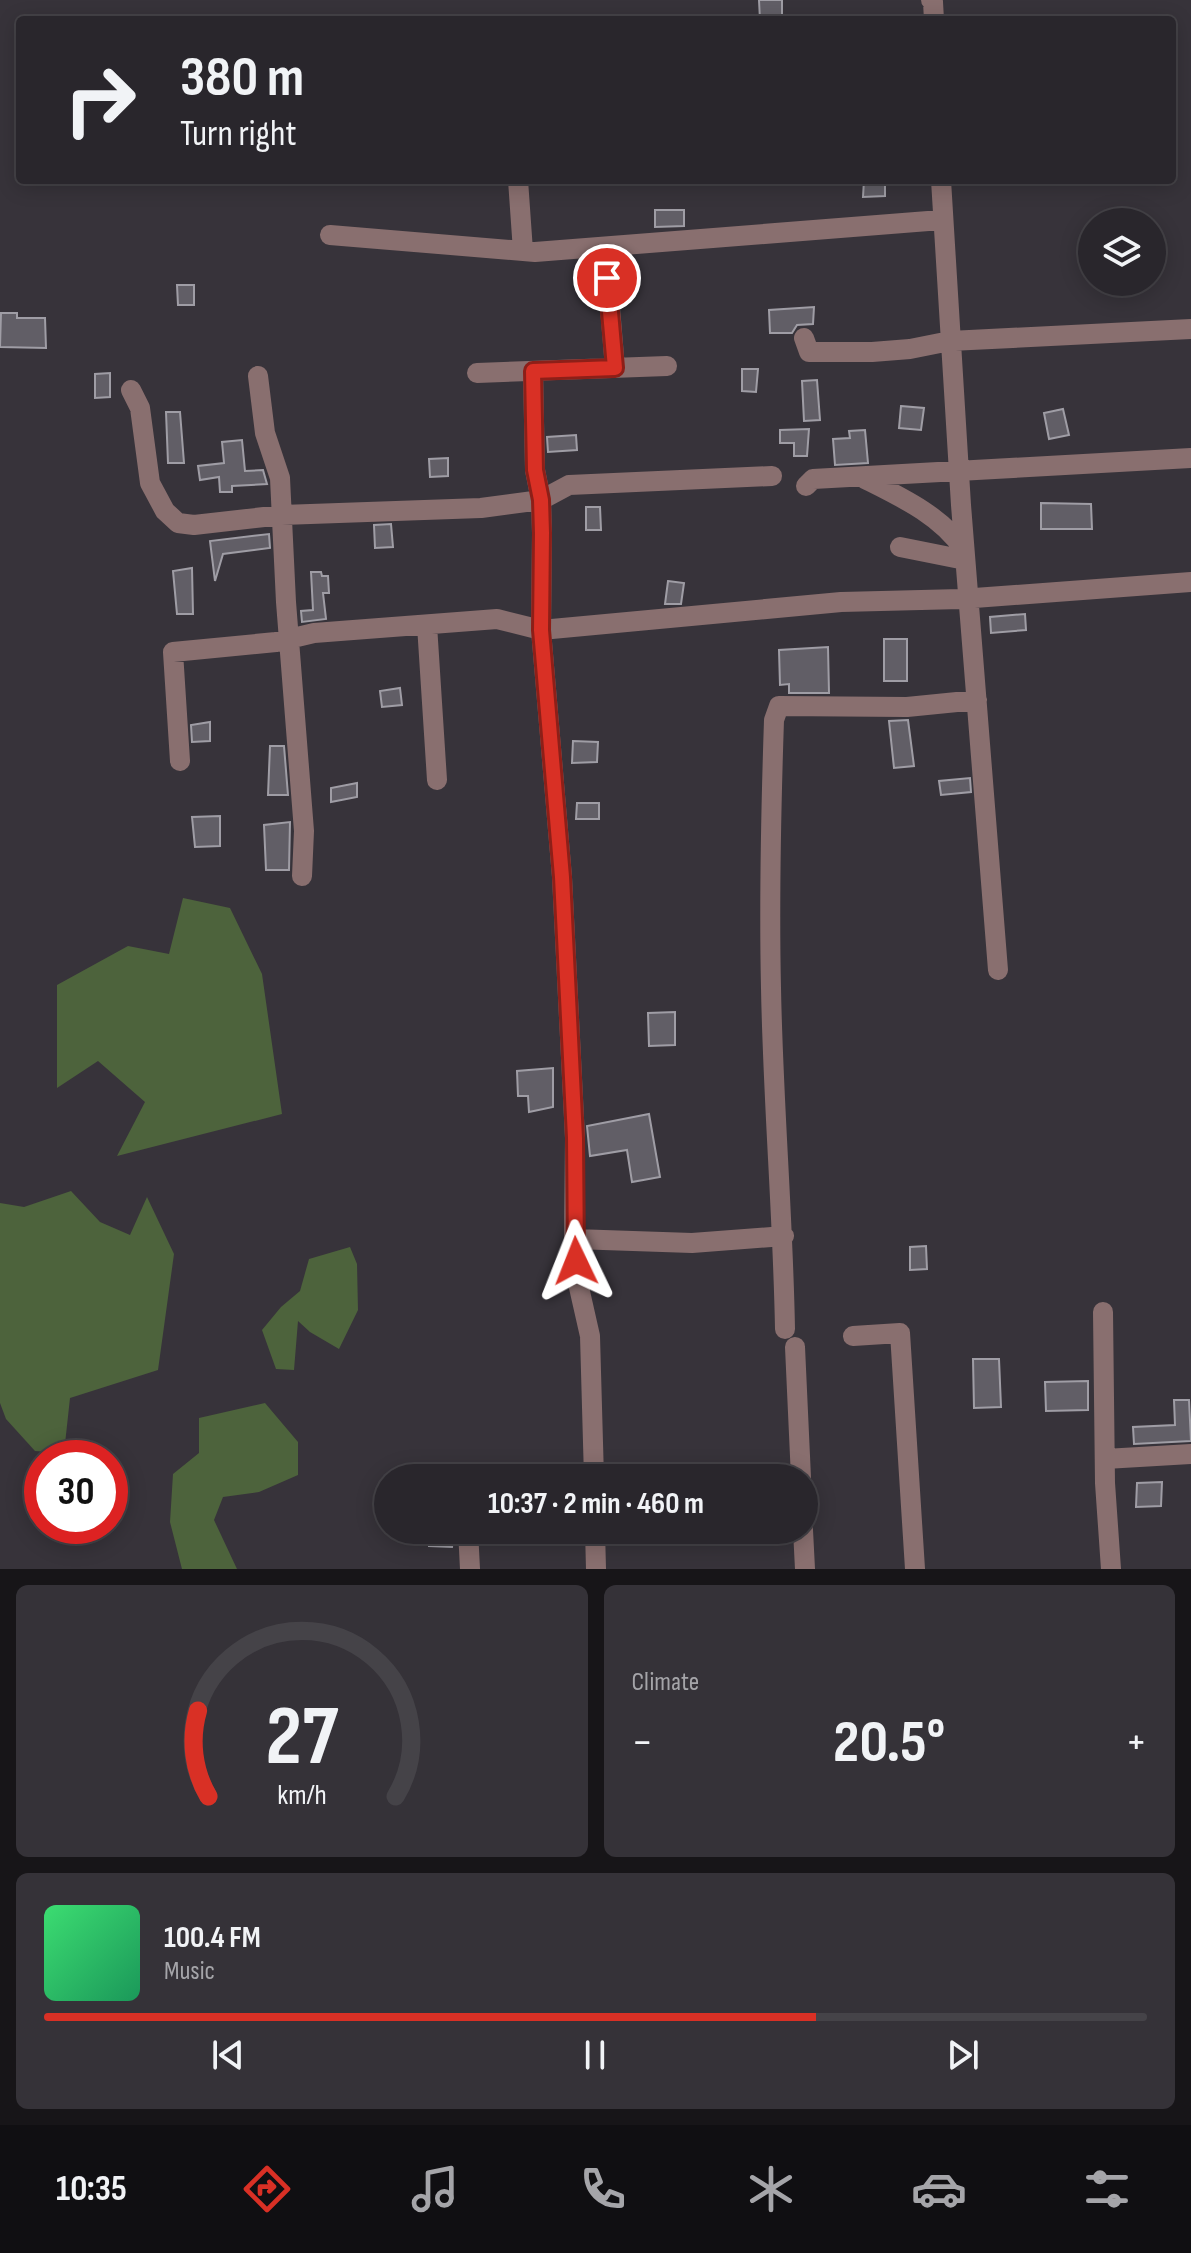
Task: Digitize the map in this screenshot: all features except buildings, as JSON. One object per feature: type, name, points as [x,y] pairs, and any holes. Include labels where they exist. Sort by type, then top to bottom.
[{"type":"street","points":[[518,184],[523,251]]},
{"type":"street","points":[[941,184],[958,470],[998,970]]},
{"type":"street","points":[[330,235],[523,251],[605,248],[941,220]]},
{"type":"street","points":[[605,248],[615,368]]},
{"type":"street","points":[[804,338],[809,352],[910,349],[950,341],[1191,329]]},
{"type":"street","points":[[477,373],[667,366]]},
{"type":"street","points":[[533,371],[535,470],[541,500],[541,630],[562,877],[575,1138],[574,1239],[578,1283],[590,1336],[594,1464]]},
{"type":"street","points":[[258,376],[265,433],[280,478],[286,602],[304,831],[302,876]]},
{"type":"street","points":[[131,390],[140,408],[150,483],[165,511],[178,523],[194,525],[282,515],[481,508],[541,500],[569,485],[772,476]]},
{"type":"street","points":[[806,486],[813,479],[1191,458]]},
{"type":"street","points":[[863,478],[903,498],[953,533],[965,555]]},
{"type":"street","points":[[900,547],[965,555]]},
{"type":"street","points":[[180,761],[173,652],[276,642],[314,633],[497,619],[541,630],[841,602],[1191,582]]},
{"type":"street","points":[[427,625],[437,780]]},
{"type":"street","points":[[800,1464],[771,990],[774,720],[779,706],[907,707],[977,700]]},
{"type":"street","points":[[574,1239],[692,1243],[784,1236]]},
{"type":"street","points":[[1103,1312],[1105,1459],[1111,1569]]},
{"type":"street","points":[[853,1336],[900,1333],[915,1569]]},
{"type":"street","points":[[1105,1459],[1191,1454]]},
{"type":"street","points":[[469,1544],[470,1569]]},
{"type":"street","points":[[595,1544],[596,1569]]},
{"type":"street","points":[[804,1544],[805,1569]]},
{"type":"green space","points":[[183,898],[230,908],[262,974],[282,1114],[117,1156],[145,1102],[98,1061],[57,1088],[57,985],[128,946],[169,954]]},
{"type":"green space","points":[[71,1191],[100,1222],[130,1235],[147,1197],[174,1254],[158,1370],[70,1398],[65,1440],[25,1440],[6,1419],[0,1403],[0,1203],[24,1207]]},
{"type":"green space","points":[[350,1247],[357,1264],[358,1310],[339,1349],[298,1321],[294,1370],[276,1369],[262,1330],[281,1307],[300,1291],[309,1259]]},
{"type":"green space","points":[[265,1403],[298,1442],[298,1475],[259,1492],[223,1497],[214,1520],[237,1569],[182,1569],[170,1522],[173,1474],[199,1453],[199,1418]]},
{"type":"route","points":[[576,1261],[575,1138],[562,877],[541,630],[541,500],[535,470],[533,371],[615,368],[607,278]]}]
